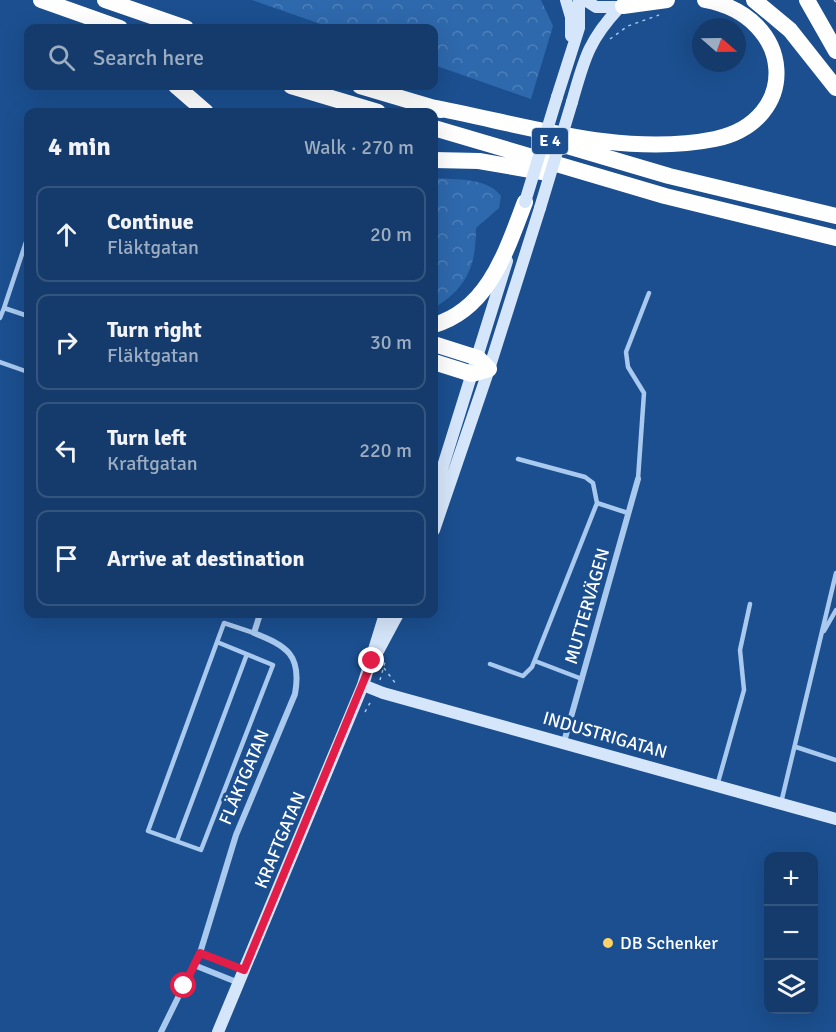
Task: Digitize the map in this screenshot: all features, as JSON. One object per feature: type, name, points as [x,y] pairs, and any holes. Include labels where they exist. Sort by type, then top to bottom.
[{"type":"highway","points":[[32,0],[77,24]]},
{"type":"highway","points":[[41,0],[109,24]]},
{"type":"highway","points":[[105,0],[174,24]]},
{"type":"highway","points":[[624,5],[666,0]]},
{"type":"highway","points":[[438,108],[583,138],[625,142],[685,142],[735,133],[763,110],[776,81],[777,64],[767,37],[758,24],[731,6],[705,0]]},
{"type":"highway","points":[[754,0],[790,30],[836,88]]},
{"type":"highway","points":[[807,0],[836,51]]},
{"type":"highway","points":[[181,90],[201,108]]},
{"type":"highway","points":[[304,90],[365,108]]},
{"type":"highway","name":"E 4","points":[[374,90],[434,108]]},
{"type":"highway","points":[[431,107],[436,108]]},
{"type":"highway","name":"E 4","points":[[438,109],[669,176],[836,216]]},
{"type":"highway","name":"E 4","points":[[438,129],[665,195],[836,238]]},
{"type":"highway","points":[[438,160],[479,161],[665,195]]},
{"type":"highway","points":[[438,324],[465,311],[479,297],[495,273],[532,205]]},
{"type":"highway","points":[[438,346],[480,367]]},
{"type":"highway","points":[[438,362],[480,367]]},
{"type":"street","points":[[566,0],[571,17],[571,49]]},
{"type":"street","points":[[532,205],[557,97],[579,28],[579,0]]},
{"type":"street","points":[[585,0],[596,7],[624,5]]},
{"type":"street","points":[[438,506],[532,205],[572,102],[589,45],[598,31],[624,5]]},
{"type":"street","points":[[438,484],[480,367]]},
{"type":"street","name":"MUTTERVÄGEN","points":[[564,742],[638,479]]},
{"type":"street","points":[[254,633],[259,618]]},
{"type":"street","name":"KRAFTGATAN","points":[[218,1032],[363,685],[385,618]]},
{"type":"street","name":"KRAFTGATAN","points":[[372,661],[387,640],[396,618]]},
{"type":"street","name":"FLÄKTGATAN","points":[[161,1032],[200,953],[236,835],[295,694],[297,673],[289,652],[278,643],[254,633]]},
{"type":"street","name":"INDUSTRIGATAN","points":[[363,685],[383,693],[836,819]]},
{"type":"street","points":[[200,953],[244,970]]},
{"type":"street","points":[[194,965],[239,983]]},
{"type":"lane","points":[[0,318],[24,248]]},
{"type":"lane","points":[[638,479],[644,393],[628,367],[626,352],[649,293]]},
{"type":"lane","points":[[4,308],[24,315]]},
{"type":"lane","points":[[0,362],[24,371]]},
{"type":"lane","points":[[490,664],[523,676],[535,661],[597,503],[593,483],[585,477],[518,459]]},
{"type":"lane","points":[[597,503],[628,513]]},
{"type":"lane","points":[[781,803],[836,573]]},
{"type":"lane","points":[[717,786],[744,690],[740,650],[750,604]]},
{"type":"lane","points":[[822,634],[836,610]]},
{"type":"lane","points":[[217,642],[273,665],[201,850],[148,831],[217,642],[224,623],[254,633]]},
{"type":"lane","points":[[177,841],[247,654]]},
{"type":"lane","points":[[535,661],[582,679]]},
{"type":"lane","points":[[796,747],[836,760]]},
{"type":"path","points":[[607,41],[628,26],[662,15],[666,9],[666,0]]},
{"type":"green space","points":[[252,0],[541,0],[553,26],[531,99],[438,66],[438,24],[321,24]]},
{"type":"green space","points":[[438,178],[479,182],[488,185],[501,196],[499,208],[476,228],[474,254],[467,275],[462,284],[438,305]]},
{"type":"place","name":"DB Schenker","points":[[608,943]]},
{"type":"route","points":[[184,986],[200,953],[244,970],[372,661]]}]
